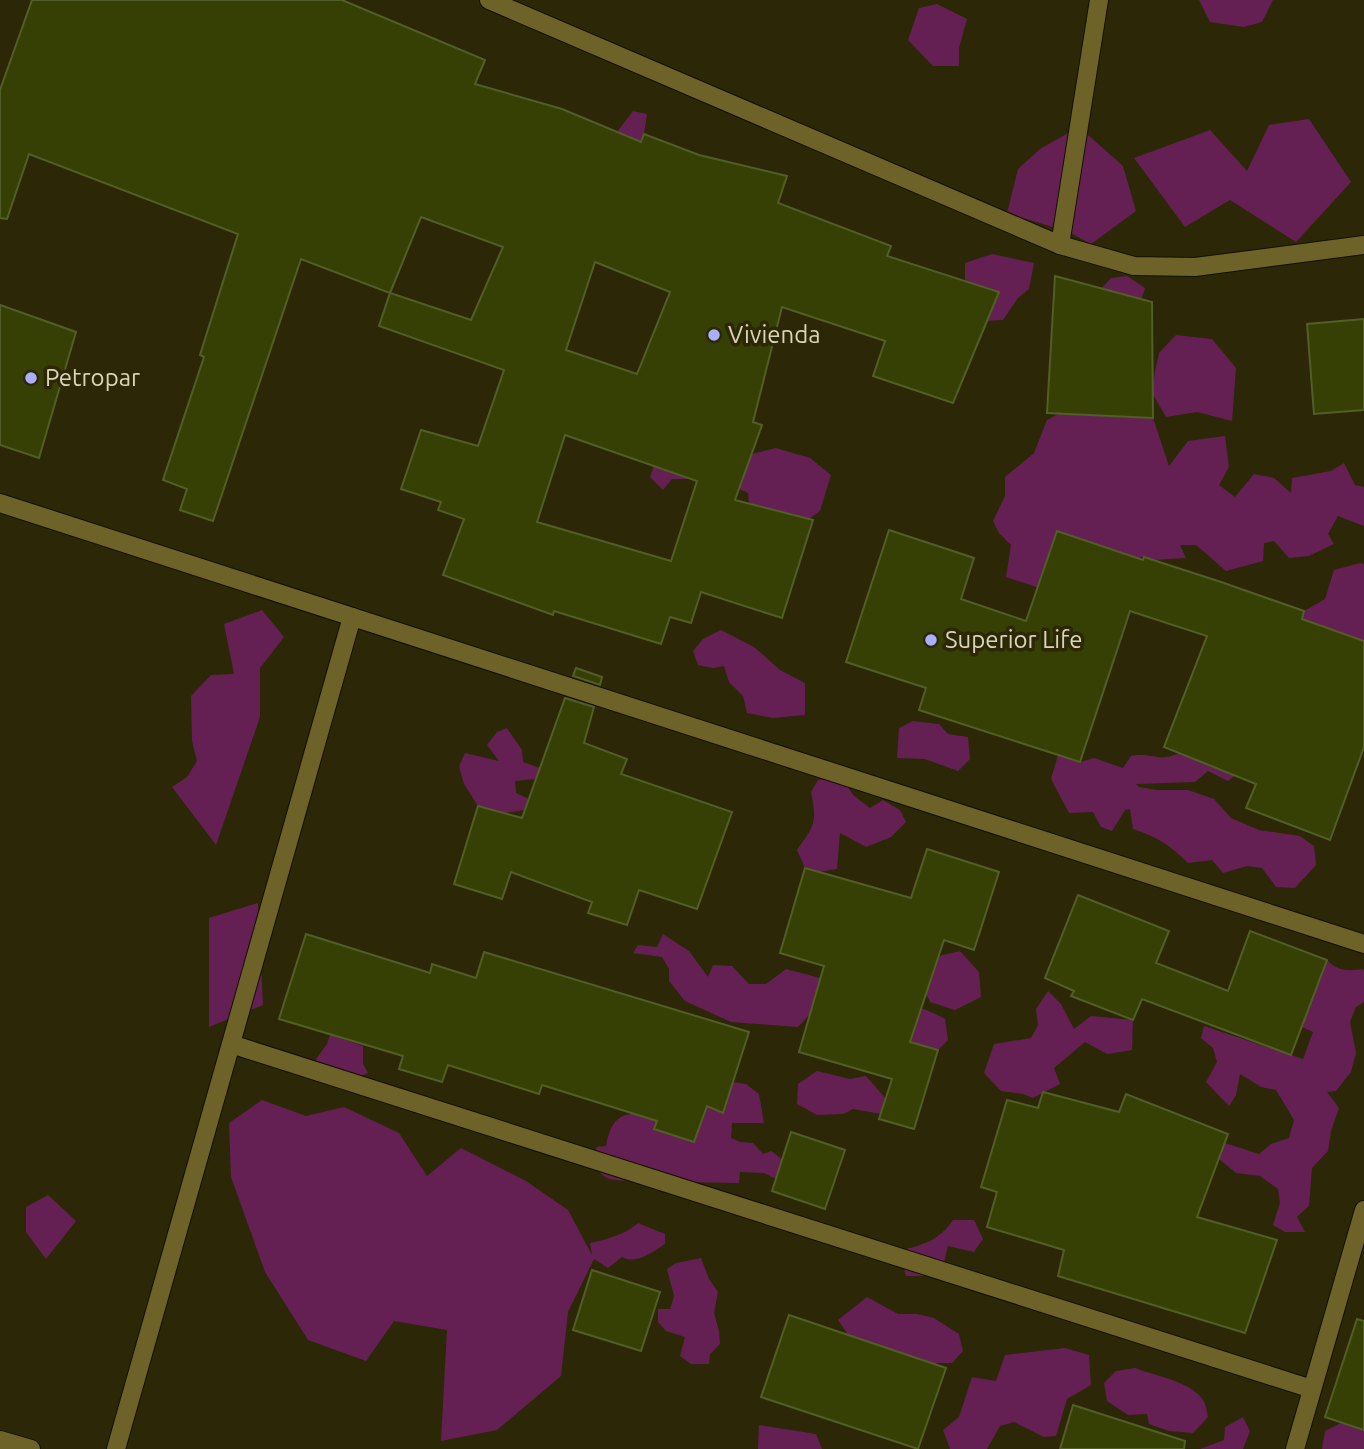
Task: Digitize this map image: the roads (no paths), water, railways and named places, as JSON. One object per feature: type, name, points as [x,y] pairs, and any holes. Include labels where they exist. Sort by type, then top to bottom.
[{"type":"street","points":[[489,0],[1060,244],[1134,267],[1195,267],[1364,245]]},
{"type":"street","points":[[1060,244],[1099,0]]},
{"type":"street","points":[[0,503],[1364,944]]},
{"type":"street","points":[[116,1449],[352,617]]},
{"type":"street","points":[[231,1044],[1312,1389]]},
{"type":"street","points":[[1295,1449],[1364,1210]]},
{"type":"street","points":[[0,1440],[31,1449]]},
{"type":"place","name":"Vivienda","points":[[714,335]]},
{"type":"place","name":"Petropar","points":[[31,378]]},
{"type":"place","name":"Superior Life","points":[[931,640]]}]
